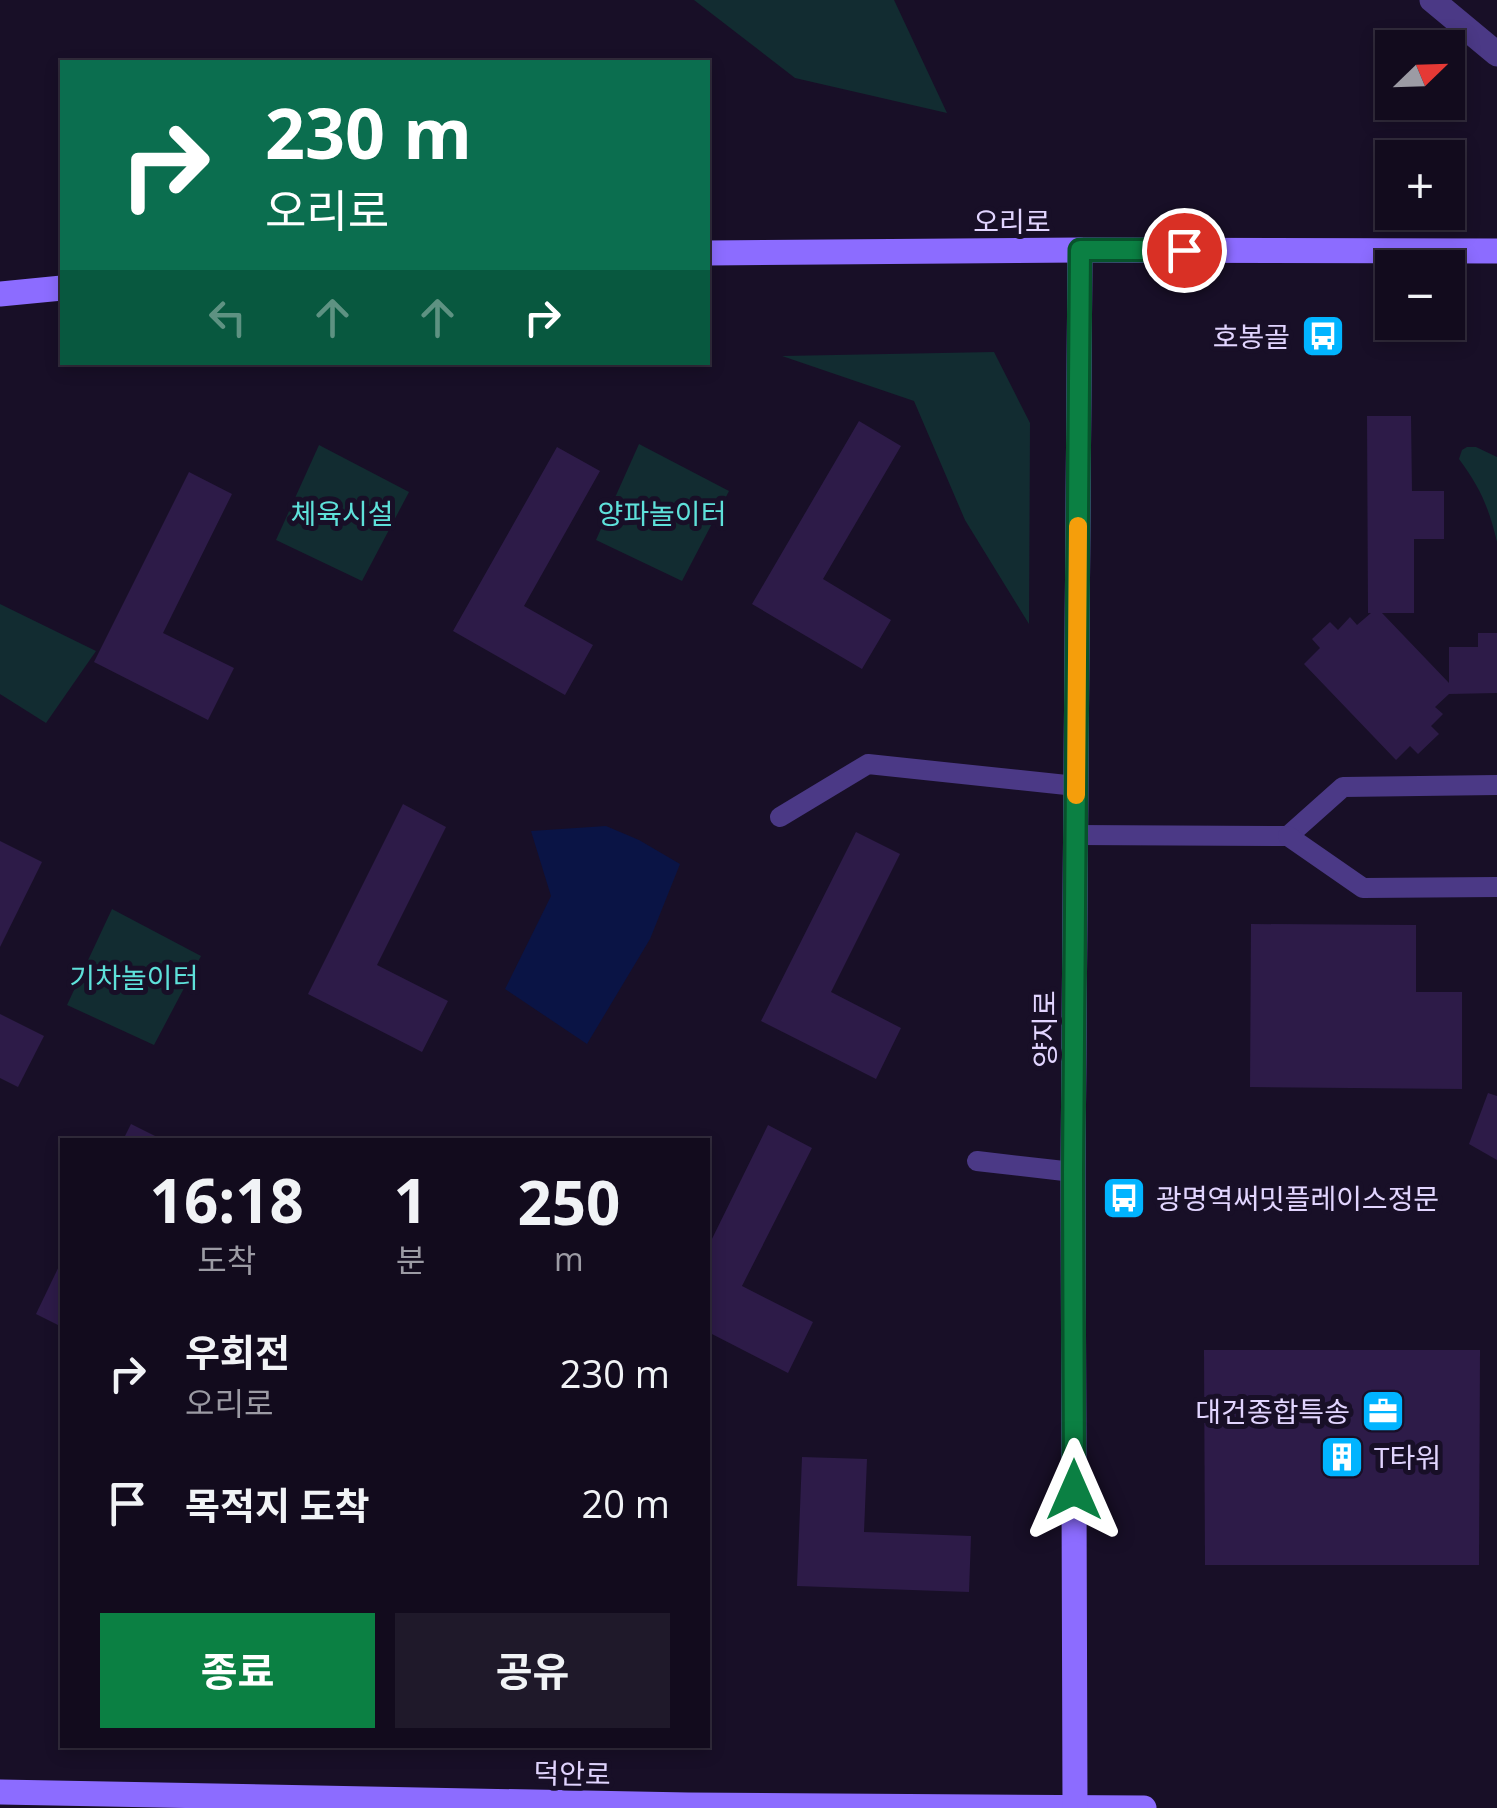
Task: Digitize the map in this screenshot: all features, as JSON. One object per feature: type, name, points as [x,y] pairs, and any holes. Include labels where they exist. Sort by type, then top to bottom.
[{"type":"street","points":[[1432,0],[1497,54]]},
{"type":"street","name":"양지로","points":[[1075,1808],[1073,1172],[1080,250]]},
{"type":"street","name":"오리로","points":[[710,253],[1497,251]]},
{"type":"street","points":[[0,294],[60,288]]},
{"type":"street","name":"덕안로","points":[[0,1792],[688,1806],[1144,1808]]},
{"type":"lane","points":[[780,817],[868,764],[1076,786]]},
{"type":"lane","points":[[1288,836],[1343,788],[1497,785]]},
{"type":"lane","points":[[1075,834],[1288,836],[1363,888],[1497,887]]},
{"type":"lane","points":[[977,1161],[1073,1172]]},
{"type":"green space","points":[[694,0],[894,0],[947,113],[795,78]]},
{"type":"green space","points":[[994,352],[1030,423],[1029,624],[965,520],[914,401],[782,356]]},
{"type":"green space","name":"양파놀이터","points":[[639,444],[729,491],[682,581],[596,540]]},
{"type":"green space","name":"체육시설","points":[[319,445],[409,492],[362,581],[276,540]]},
{"type":"green space","points":[[1467,447],[1497,457],[1497,542],[1483,498],[1459,459]]},
{"type":"green space","points":[[0,604],[96,651],[46,723],[0,694]]},
{"type":"green space","name":"기차놀이터","points":[[112,909],[201,956],[154,1045],[67,1005]]},
{"type":"shaded area","points":[[606,826],[680,864],[650,939],[587,1044],[505,989],[551,896],[531,831]]},
{"type":"building","points":[[1367,416],[1411,416],[1412,491],[1444,491],[1444,539],[1414,539],[1414,613],[1382,613],[1449,683],[1449,647],[1478,647],[1478,633],[1497,633],[1497,693],[1449,694],[1435,707],[1443,714],[1431,726],[1439,734],[1418,754],[1410,746],[1396,760],[1304,664],[1320,648],[1312,639],[1330,622],[1338,630],[1350,617],[1357,625],[1371,613]]},
{"type":"building","points":[[859,421],[901,446],[823,579],[891,620],[862,669],[752,604]]},
{"type":"building","points":[[557,447],[600,471],[524,606],[593,645],[565,695],[453,631]]},
{"type":"building","points":[[189,472],[232,494],[163,633],[234,668],[208,720],[94,662]]},
{"type":"building","points":[[403,804],[446,827],[377,965],[448,1001],[422,1052],[308,994]]},
{"type":"building","points":[[856,832],[900,854],[831,992],[901,1028],[876,1079],[761,1021]]},
{"type":"building","points":[[0,841],[42,862],[0,947]]},
{"type":"building","points":[[1251,924],[1416,925],[1416,992],[1462,992],[1462,1089],[1250,1087]]},
{"type":"building","points":[[0,1014],[44,1036],[18,1087],[0,1078]]},
{"type":"building","points":[[1488,1093],[1497,1096],[1497,1160],[1469,1144]]},
{"type":"building","points":[[131,1124],[159,1138],[124,1138]]},
{"type":"building","points":[[768,1125],[812,1148],[742,1286],[813,1322],[788,1373],[710,1333],[710,1243]]},
{"type":"building","points":[[60,1264],[60,1326],[36,1314]]},
{"type":"building","name":"T타워","points":[[1204,1350],[1480,1350],[1479,1565],[1205,1565]]},
{"type":"building","points":[[802,1457],[867,1459],[864,1532],[971,1536],[969,1592],[797,1586]]},
{"type":"slow traffic","points":[[1076,795],[1078,526]]},
{"type":"place","name":"호봉골","points":[[1323,336]]},
{"type":"place","name":"광명역써밋플레이스정문","points":[[1124,1198]]},
{"type":"place","name":"대건종합특송","points":[[1383,1411]]},
{"type":"place","name":"T타워","points":[[1342,1457]]},
{"type":"route","points":[[1074,1490],[1080,250],[1184,250]]}]
